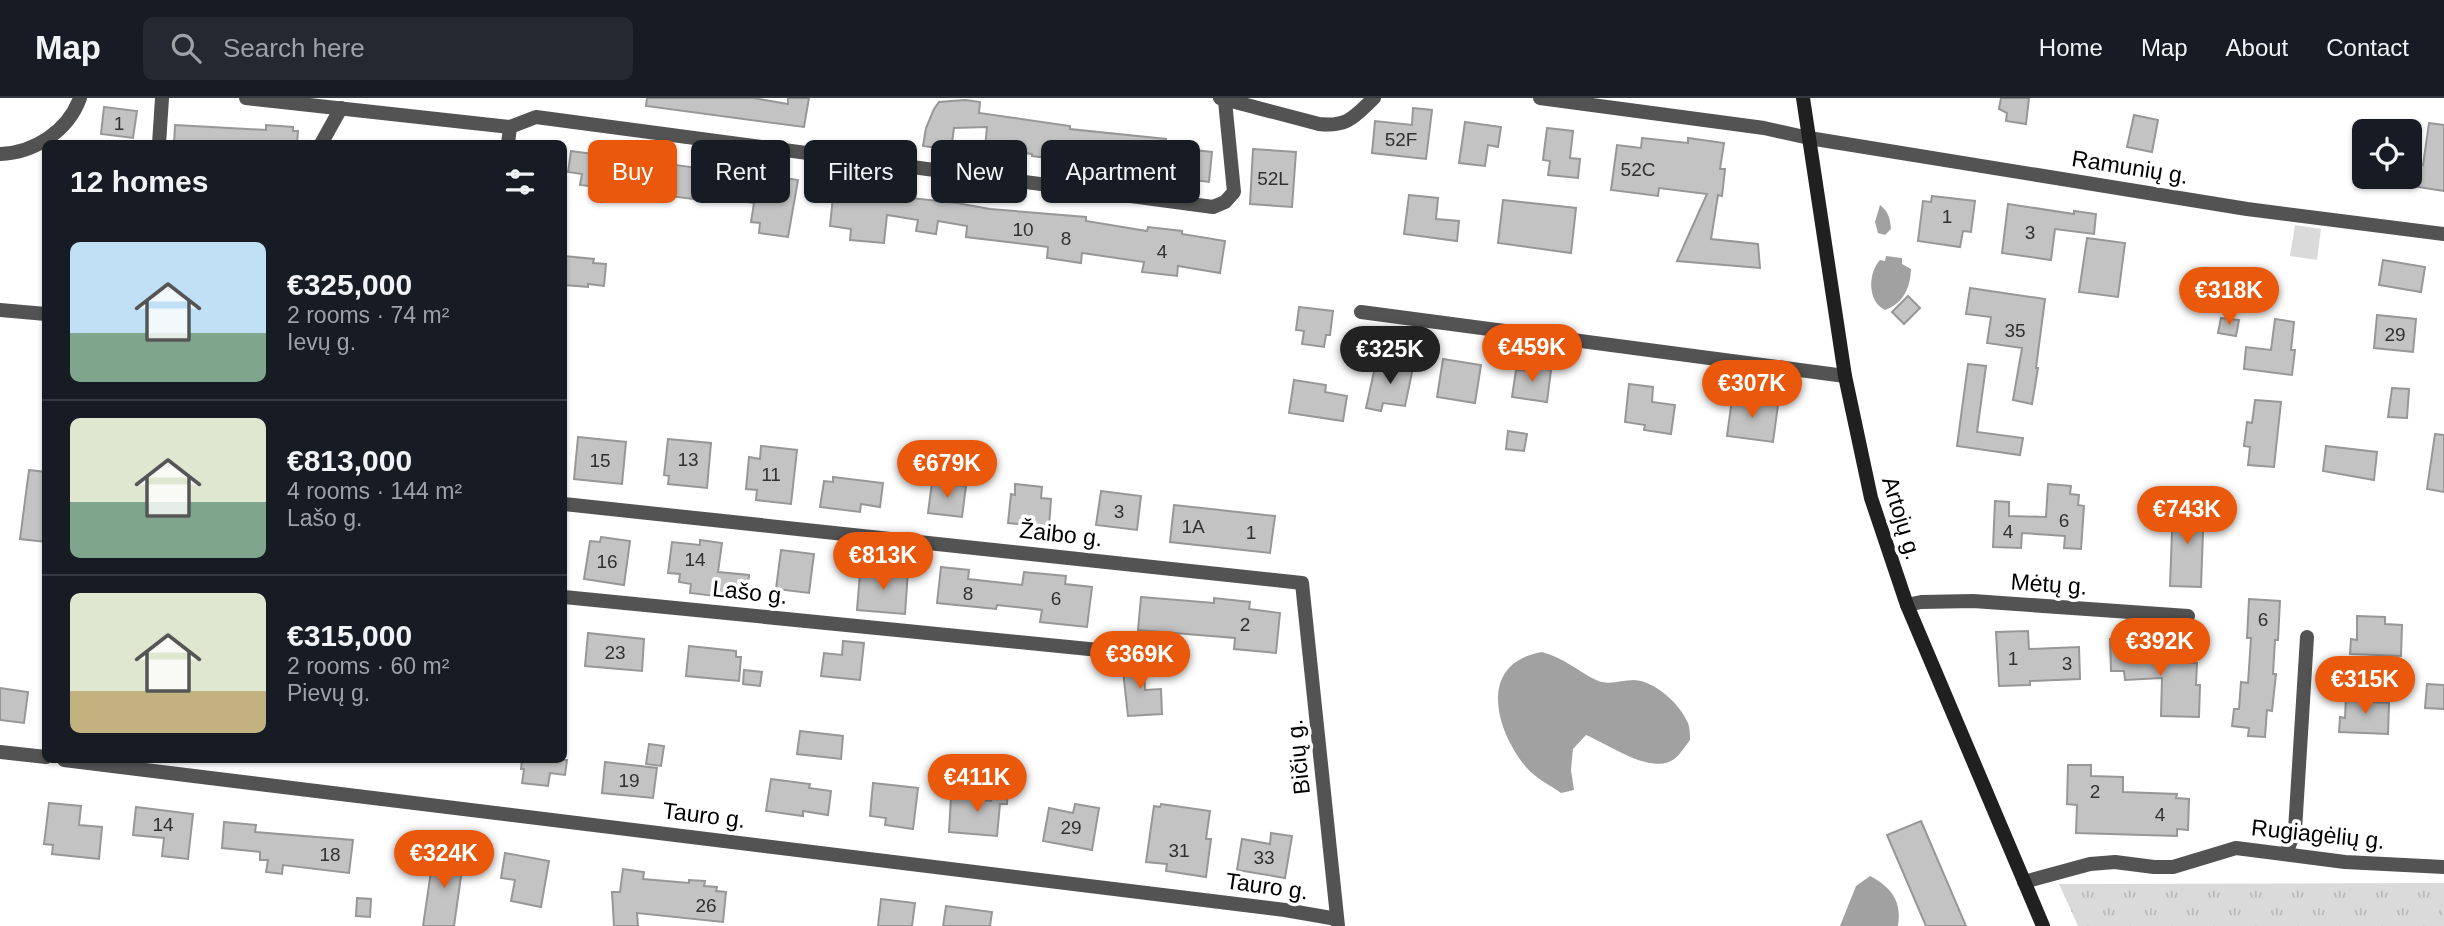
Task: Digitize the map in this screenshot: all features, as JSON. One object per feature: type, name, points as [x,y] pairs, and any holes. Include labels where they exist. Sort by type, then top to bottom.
[{"type":"main road","name":"Artojų g.","points":[[1803,98],[1845,376],[1871,498],[1907,605],[2043,926]]},
{"type":"street","points":[[46,140],[63,125],[80,98]]},
{"type":"street","points":[[159,140],[162,98]]},
{"type":"street","points":[[246,98],[510,127],[536,117],[1213,207],[1226,202],[1234,192],[1222,99],[1319,124],[1335,125],[1352,118],[1374,98]]},
{"type":"street","name":"Ramunių g.","points":[[1540,98],[1764,128],[1809,138],[2248,209],[2444,234]]},
{"type":"street","points":[[323,140],[341,108]]},
{"type":"street","points":[[508,140],[510,127]]},
{"type":"street","points":[[0,154],[27,150],[42,143]]},
{"type":"street","points":[[0,310],[42,314]]},
{"type":"street","points":[[1361,312],[1845,376]]},
{"type":"street","name":"Žaibo g.","points":[[567,504],[1302,583]]},
{"type":"street","name":"Bičių g.","points":[[1302,583],[1338,923]]},
{"type":"street","name":"Lašo g.","points":[[567,597],[1099,650]]},
{"type":"street","name":"Mėtų g.","points":[[1907,605],[1921,602],[1973,601],[2188,617]]},
{"type":"street","points":[[2286,853],[2295,830],[2307,637]]},
{"type":"street","points":[[0,752],[42,757]]},
{"type":"street","name":"Tauro g.","points":[[89,763],[1257,906],[1338,923]]},
{"type":"street","name":"Rugiagėlių g.","points":[[2024,882],[2090,864],[2115,862],[2173,867],[2236,848],[2345,862],[2444,867]]},
{"type":"green space","points":[[2295,225],[2321,229],[2317,260],[2290,256]]},
{"type":"green space","points":[[2444,883],[2444,926],[2078,926],[2059,884]]},
{"type":"shaded area","points":[[1880,205],[1890,222],[1891,229],[1885,235],[1878,233],[1875,222]]},
{"type":"shaded area","points":[[1886,256],[1902,258],[1902,264],[1911,269],[1905,294],[1885,310],[1875,300],[1871,286],[1876,266],[1880,260],[1885,261]]},
{"type":"shaded area","points":[[1542,652],[1601,682],[1634,680],[1650,684],[1673,701],[1684,716],[1689,725],[1690,740],[1671,761],[1662,764],[1628,756],[1586,735],[1573,749],[1571,770],[1574,790],[1561,793],[1526,767],[1506,735],[1500,717],[1500,683],[1508,669],[1521,659]]},
{"type":"shaded area","points":[[1870,876],[1884,885],[1893,896],[1898,909],[1898,926],[1840,926],[1856,886]]},
{"type":"building","points":[[647,98],[753,98],[788,104],[788,98],[809,98],[804,127],[646,106]]},
{"type":"building","points":[[2001,98],[2029,98],[2026,124],[2006,121],[2007,113],[1999,109]]},
{"type":"building","points":[[939,102],[980,102],[979,113],[1070,126],[1070,129],[1166,140],[1041,140],[1041,157],[1027,153],[1027,140],[986,140],[987,127],[954,128],[952,140],[931,140],[931,147],[923,146],[926,128]]},
{"type":"building","points":[[104,107],[137,111],[133,138],[101,134]]},
{"type":"building","points":[[1413,108],[1432,110],[1426,159],[1372,153],[1375,121],[1412,125]]},
{"type":"building","points":[[2134,115],[2158,120],[2152,152],[2127,147]]},
{"type":"building","points":[[1465,122],[1501,127],[1498,147],[1488,145],[1485,166],[1459,163]]},
{"type":"building","points":[[2429,123],[2444,125],[2444,191],[2422,188]]},
{"type":"building","points":[[175,125],[266,130],[266,125],[293,127],[293,131],[298,131],[297,140],[174,140]]},
{"type":"building","points":[[1547,128],[1573,131],[1570,158],[1580,159],[1578,178],[1548,175],[1550,161],[1543,160]]},
{"type":"building","points":[[1642,138],[1688,143],[1688,138],[1724,143],[1720,169],[1725,169],[1722,196],[1718,195],[1711,239],[1758,244],[1760,268],[1677,261],[1707,194],[1659,188],[1658,196],[1611,190],[1617,145],[1641,148]]},
{"type":"building","points":[[1253,149],[1296,152],[1292,207],[1250,204]]},
{"type":"building","points":[[571,151],[588,153],[588,186],[580,185],[582,174],[568,172]]},
{"type":"building","points":[[1200,151],[1212,152],[1209,182],[1200,181]]},
{"type":"building","points":[[677,165],[691,167],[691,199],[677,197]]},
{"type":"building","points":[[790,179],[798,180],[788,237],[759,233],[760,223],[751,222],[754,203],[790,203]]},
{"type":"building","points":[[1409,195],[1438,198],[1436,219],[1459,221],[1457,241],[1404,234]]},
{"type":"building","points":[[1932,196],[1975,201],[1971,232],[1963,231],[1960,247],[1918,241],[1923,201],[1931,202]]},
{"type":"building","points":[[917,199],[931,200],[931,203],[957,203],[990,209],[1086,217],[1086,221],[1147,231],[1148,227],[1182,231],[1182,234],[1225,241],[1220,273],[1178,266],[1177,276],[1142,272],[1144,262],[1082,253],[1081,263],[1047,258],[1048,247],[966,237],[967,226],[938,221],[936,234],[916,231],[918,220],[887,215],[884,243],[850,240],[851,229],[830,226],[832,203],[917,203]]},
{"type":"building","points":[[1503,200],[1576,208],[1571,253],[1498,243]]},
{"type":"building","points":[[2008,204],[2074,214],[2074,211],[2096,214],[2094,234],[2055,229],[2051,260],[2002,253]]},
{"type":"building","points":[[2087,238],[2125,243],[2118,297],[2079,292]]},
{"type":"building","points":[[567,256],[594,259],[593,263],[606,264],[604,286],[588,284],[588,287],[567,285]]},
{"type":"building","points":[[2383,260],[2425,267],[2421,292],[2379,285]]},
{"type":"building","points":[[1970,288],[2045,299],[2032,404],[2013,400],[2022,348],[1987,343],[1991,317],[1966,314]]},
{"type":"building","points":[[1908,296],[1920,308],[1904,324],[1892,312]]},
{"type":"building","points":[[1299,307],[1333,311],[1330,335],[1326,335],[1324,347],[1302,344],[1304,331],[1296,330]]},
{"type":"building","points":[[2377,315],[2416,319],[2413,352],[2374,348]]},
{"type":"building","points":[[2221,318],[2239,320],[2236,336],[2218,333]]},
{"type":"building","points":[[2275,319],[2294,322],[2292,375],[2244,369],[2246,347],[2271,350]]},
{"type":"building","points":[[1443,359],[1481,365],[1475,403],[1437,397]]},
{"type":"building","points":[[1400,360],[1414,363],[1405,406],[1383,403],[1381,411],[1366,408],[1375,367],[1397,372]]},
{"type":"building","points":[[1968,364],[1986,366],[1977,432],[2023,438],[2020,455],[1957,446]]},
{"type":"building","points":[[1528,366],[1551,370],[1547,402],[1512,397],[1516,370],[1528,371]]},
{"type":"building","points":[[1294,380],[1326,385],[1325,392],[1347,396],[1343,421],[1289,413]]},
{"type":"building","points":[[1629,384],[1653,387],[1652,402],[1675,405],[1671,434],[1644,430],[1645,425],[1625,422]]},
{"type":"building","points":[[2392,388],[2409,389],[2407,418],[2388,417]]},
{"type":"building","points":[[1732,399],[1778,405],[1773,442],[1727,436]]},
{"type":"building","points":[[2255,400],[2281,402],[2274,467],[2248,465],[2250,447],[2244,446],[2247,422],[2252,423]]},
{"type":"building","points":[[1508,431],[1527,434],[1524,451],[1506,449]]},
{"type":"building","points":[[2435,434],[2444,435],[2444,492],[2427,489]]},
{"type":"building","points":[[578,437],[626,442],[622,484],[574,479]]},
{"type":"building","points":[[668,439],[711,443],[707,488],[668,484],[669,476],[664,475]]},
{"type":"building","points":[[761,446],[797,450],[791,504],[756,500],[757,490],[746,489],[749,457],[760,459]]},
{"type":"building","points":[[2326,446],[2377,452],[2374,480],[2323,471]]},
{"type":"building","points":[[29,470],[42,472],[42,542],[20,539]]},
{"type":"building","points":[[833,477],[883,483],[880,507],[861,504],[860,512],[820,507],[824,481],[833,482]]},
{"type":"building","points":[[932,482],[966,486],[962,517],[928,513]]},
{"type":"building","points":[[1015,484],[1042,487],[1041,498],[1051,499],[1049,527],[1008,523],[1011,494],[1015,495]]},
{"type":"building","points":[[2048,484],[2071,486],[2070,494],[2079,495],[2078,505],[2084,506],[2081,549],[2064,548],[2065,536],[2022,533],[2021,548],[1993,547],[1995,501],[2009,502],[2009,516],[2046,517]]},
{"type":"building","points":[[1101,491],[1141,496],[1137,530],[1096,525]]},
{"type":"building","points":[[2173,504],[2204,505],[2201,587],[2170,586]]},
{"type":"building","points":[[1174,505],[1275,516],[1270,553],[1170,542]]},
{"type":"building","points":[[601,537],[630,541],[624,585],[584,579],[590,541],[600,542]]},
{"type":"building","points":[[700,540],[722,543],[718,572],[749,575],[747,600],[690,593],[691,584],[679,582],[680,574],[668,573],[672,542],[700,545]]},
{"type":"building","points":[[781,550],[814,554],[809,593],[776,589]]},
{"type":"building","points":[[941,567],[969,570],[968,579],[1022,585],[1024,572],[1066,576],[1065,584],[1092,587],[1087,627],[1040,622],[1042,610],[937,603]]},
{"type":"building","points":[[881,569],[908,571],[905,614],[857,610],[860,573],[881,574]]},
{"type":"building","points":[[1141,597],[1214,603],[1214,598],[1250,602],[1249,609],[1280,613],[1276,653],[1234,649],[1235,638],[1138,630]]},
{"type":"building","points":[[2249,599],[2280,601],[2278,640],[2275,640],[2273,674],[2276,674],[2272,711],[2267,710],[2265,737],[2248,736],[2249,728],[2232,726],[2234,709],[2239,709],[2241,682],[2248,683],[2251,638],[2247,638]]},
{"type":"building","points":[[2357,616],[2385,617],[2385,624],[2402,625],[2401,656],[2350,654],[2351,639],[2357,640]]},
{"type":"building","points":[[2028,631],[2029,649],[2079,647],[2080,679],[2030,681],[2030,685],[1999,686],[1996,632]]},
{"type":"building","points":[[588,633],[644,639],[642,671],[585,666]]},
{"type":"building","points":[[2139,637],[2140,662],[2197,663],[2196,685],[2200,685],[2199,717],[2161,716],[2162,678],[2125,680],[2124,671],[2111,671],[2110,639]]},
{"type":"building","points":[[843,641],[864,643],[860,680],[821,676],[824,653],[842,655]]},
{"type":"building","points":[[689,646],[736,651],[736,657],[741,657],[739,681],[686,676]]},
{"type":"building","points":[[1144,661],[1145,690],[1161,689],[1162,714],[1128,716],[1122,662]]},
{"type":"building","points":[[744,670],[762,672],[760,686],[743,684]]},
{"type":"building","points":[[2427,684],[2444,685],[2444,709],[2425,708]]},
{"type":"building","points":[[0,688],[28,692],[24,723],[0,720]]},
{"type":"building","points":[[2346,695],[2372,696],[2371,702],[2389,703],[2388,734],[2339,732],[2340,717],[2345,718]]},
{"type":"building","points":[[800,731],[843,736],[841,759],[797,754]]},
{"type":"building","points":[[649,744],[664,746],[661,766],[646,764]]},
{"type":"building","points":[[605,762],[657,768],[653,798],[602,793]]},
{"type":"building","points":[[522,763],[567,763],[565,775],[550,773],[548,786],[522,783],[524,769],[521,769]]},
{"type":"building","points":[[2068,765],[2091,765],[2091,776],[2123,777],[2123,792],[2177,794],[2176,798],[2189,799],[2188,830],[2177,829],[2177,836],[2076,833],[2077,805],[2067,804]]},
{"type":"building","points":[[771,779],[810,784],[809,788],[831,791],[828,815],[803,811],[803,816],[766,811]]},
{"type":"building","points":[[873,783],[918,788],[913,829],[885,825],[886,818],[870,816]]},
{"type":"building","points":[[992,787],[1008,789],[1007,804],[1000,804],[997,836],[949,832],[951,797],[991,801]]},
{"type":"building","points":[[49,803],[81,806],[79,825],[102,827],[99,859],[52,854],[53,845],[44,844]]},
{"type":"building","points":[[1075,804],[1099,808],[1092,850],[1043,841],[1049,808],[1073,813]]},
{"type":"building","points":[[1161,804],[1210,811],[1206,839],[1211,839],[1206,877],[1166,871],[1167,864],[1146,862],[1154,806],[1160,807]]},
{"type":"building","points":[[136,807],[193,814],[188,859],[162,856],[164,838],[133,835]]},
{"type":"building","points":[[1921,821],[1966,926],[1926,926],[1887,835]]},
{"type":"building","points":[[224,822],[256,825],[255,832],[353,840],[349,873],[283,865],[282,874],[266,872],[268,860],[260,860],[260,852],[222,848]]},
{"type":"building","points":[[1271,833],[1292,836],[1285,878],[1237,870],[1242,839],[1270,844]]},
{"type":"building","points":[[434,851],[464,855],[454,926],[423,926]]},
{"type":"building","points":[[505,853],[549,861],[541,907],[511,901],[515,880],[501,878]]},
{"type":"building","points":[[623,869],[644,872],[643,879],[689,883],[689,880],[705,881],[704,886],[717,887],[716,891],[726,892],[723,922],[637,913],[638,926],[614,926],[612,892],[620,892]]},
{"type":"building","points":[[357,898],[371,899],[370,917],[356,916]]},
{"type":"building","points":[[881,899],[915,903],[912,926],[878,926]]},
{"type":"building","points":[[946,906],[992,912],[990,926],[943,926]]}]
